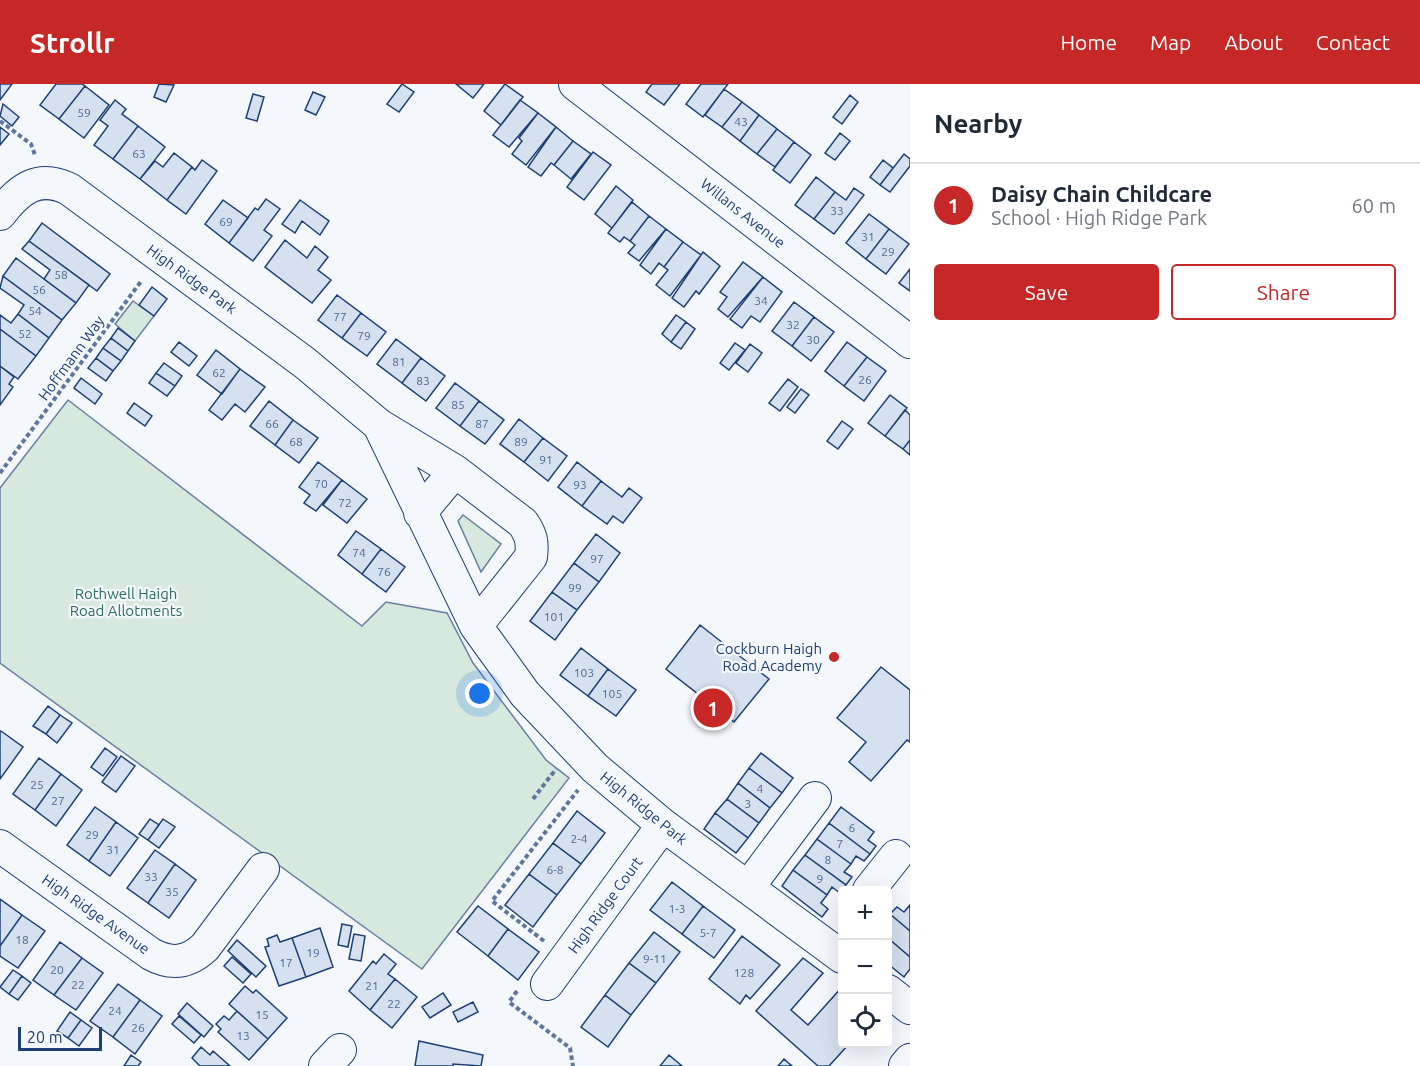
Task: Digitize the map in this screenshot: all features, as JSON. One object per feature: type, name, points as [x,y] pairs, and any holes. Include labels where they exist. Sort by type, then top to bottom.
[{"type":"street","name":"Willans Avenue","points":[[575,84],[910,342]]},
{"type":"street","points":[[0,214],[22,189],[46,182]]},
{"type":"street","name":"High Ridge Park","points":[[46,182],[69,189],[305,363],[379,424],[455,471],[523,523],[532,544],[531,557],[476,626]]},
{"type":"street","name":"High Ridge Park","points":[[379,424],[476,626],[525,694],[584,758],[663,825],[749,886],[837,942]]},
{"type":"street","points":[[420,513],[455,471]]},
{"type":"street","points":[[749,886],[815,798]]},
{"type":"street","name":"High Ridge Court","points":[[547,984],[663,825]]},
{"type":"street","name":"High Ridge Avenue","points":[[0,846],[151,954],[173,962],[196,956],[206,947],[263,869]]},
{"type":"street","points":[[873,886],[896,856]]},
{"type":"street","points":[[892,994],[910,1008]]},
{"type":"street","points":[[905,1066],[910,1060]]},
{"type":"path","points":[[0,121],[31,144],[46,182]]},
{"type":"path","name":"Hoffmann Way","points":[[0,473],[160,256]]},
{"type":"path","points":[[533,799],[584,758]]},
{"type":"path","points":[[566,958],[492,902],[584,758]]},
{"type":"green space","points":[[133,301],[154,316],[135,341],[115,324]]},
{"type":"green space","name":"Rothwell Haigh Road Allotments","points":[[68,400],[362,626],[386,602],[447,613],[473,663],[546,760],[569,778],[422,969],[0,663],[0,488]]},
{"type":"green space","points":[[463,515],[501,544],[481,572],[458,521]]},
{"type":"building","points":[[0,84],[12,84],[0,100]]},
{"type":"building","points":[[56,84],[85,86],[59,119],[40,105]]},
{"type":"building","points":[[159,84],[174,85],[166,102],[154,97]]},
{"type":"building","points":[[402,84],[414,92],[399,112],[387,104]]},
{"type":"building","points":[[456,84],[484,84],[473,98]]},
{"type":"building","points":[[505,84],[523,97],[501,125],[484,111]]},
{"type":"building","points":[[652,84],[680,84],[664,105],[646,92]]},
{"type":"building","points":[[701,84],[728,84],[703,117],[686,104]]},
{"type":"building","points":[[85,86],[109,105],[84,138],[59,119]]},
{"type":"building","points":[[724,89],[742,102],[722,127],[705,115]]},
{"type":"building","points":[[313,92],[325,97],[316,115],[305,110]]},
{"type":"building","points":[[253,94],[264,97],[257,121],[246,118]]},
{"type":"building","points":[[850,95],[858,102],[842,124],[833,117]]},
{"type":"building","points":[[115,100],[126,109],[122,114],[138,126],[113,159],[94,145],[108,126],[100,120]]},
{"type":"building","points":[[520,100],[538,113],[509,147],[493,135]]},
{"type":"building","points":[[742,102],[759,115],[740,141],[722,127]]},
{"type":"building","points":[[3,104],[19,117],[12,126],[0,116]]},
{"type":"building","points":[[538,113],[556,127],[526,165],[512,154],[522,141],[519,138]]},
{"type":"building","points":[[759,115],[777,129],[757,154],[740,141]]},
{"type":"building","points":[[138,126],[165,147],[140,179],[113,159]]},
{"type":"building","points":[[0,127],[9,134],[0,145]]},
{"type":"building","points":[[556,127],[573,141],[554,165],[551,163],[541,176],[528,167]]},
{"type":"building","points":[[777,129],[794,142],[775,167],[757,154]]},
{"type":"building","points":[[840,133],[850,141],[835,160],[825,153]]},
{"type":"building","points":[[573,141],[591,154],[571,179],[554,165]]},
{"type":"building","points":[[794,142],[811,155],[790,183],[773,170]]},
{"type":"building","points":[[593,152],[611,165],[584,200],[567,187]]},
{"type":"building","points":[[174,153],[192,167],[167,200],[140,179],[155,161],[163,167]]},
{"type":"building","points":[[904,154],[910,159],[910,166],[890,192],[880,185]]},
{"type":"building","points":[[202,160],[217,171],[186,214],[167,200],[192,167],[195,170]]},
{"type":"building","points":[[883,160],[893,168],[880,185],[870,177]]},
{"type":"building","points":[[816,177],[835,192],[814,219],[795,205]]},
{"type":"building","points":[[616,186],[633,200],[612,228],[595,214]]},
{"type":"building","points":[[854,188],[864,195],[834,234],[814,219],[835,192],[846,200]]},
{"type":"building","points":[[266,199],[280,209],[264,230],[272,236],[253,261],[229,243],[255,208],[258,210]]},
{"type":"building","points":[[223,200],[248,218],[229,243],[205,224]]},
{"type":"building","points":[[300,200],[329,221],[320,235],[302,221],[295,233],[282,224]]},
{"type":"building","points":[[632,202],[649,216],[630,241],[624,237],[620,242],[608,233]]},
{"type":"building","points":[[869,214],[889,229],[866,259],[846,243]]},
{"type":"building","points":[[649,216],[666,229],[639,261],[628,253],[635,245],[630,241]]},
{"type":"building","points":[[42,223],[110,274],[97,291],[29,241]]},
{"type":"building","points":[[666,229],[683,242],[664,267],[659,263],[651,274],[640,265]]},
{"type":"building","points":[[889,229],[909,244],[886,274],[866,259]]},
{"type":"building","points":[[285,240],[307,258],[315,246],[328,257],[318,270],[331,280],[312,303],[265,267]]},
{"type":"building","points":[[29,241],[89,285],[76,303],[44,279],[50,270],[22,249]]},
{"type":"building","points":[[683,242],[701,255],[670,296],[656,285],[668,270],[664,267]]},
{"type":"building","points":[[703,252],[720,266],[699,294],[696,291],[684,307],[672,298]]},
{"type":"building","points":[[16,258],[76,303],[62,320],[3,276]]},
{"type":"building","points":[[743,262],[763,277],[728,317],[718,309],[727,297],[720,292]]},
{"type":"building","points":[[910,269],[910,291],[899,283]]},
{"type":"building","points":[[3,276],[62,320],[49,338],[18,314],[24,305],[0,288]]},
{"type":"building","points":[[763,277],[782,292],[760,322],[751,316],[742,328],[730,319]]},
{"type":"building","points":[[152,287],[167,299],[154,316],[139,305]]},
{"type":"building","points":[[337,295],[361,313],[342,338],[318,320]]},
{"type":"building","points":[[794,302],[814,317],[792,346],[772,331]]},
{"type":"building","points":[[361,313],[386,332],[367,356],[342,338]]},
{"type":"building","points":[[18,314],[49,338],[36,356],[0,329],[0,315],[11,323]]},
{"type":"building","points":[[676,315],[686,322],[671,342],[662,334]]},
{"type":"building","points":[[814,317],[834,332],[811,361],[792,346]]},
{"type":"building","points":[[686,322],[695,329],[681,349],[671,342]]},
{"type":"building","points":[[118,328],[135,341],[128,351],[111,338]]},
{"type":"building","points":[[0,329],[36,356],[18,379],[0,366]]},
{"type":"building","points":[[111,338],[128,351],[121,361],[103,348]]},
{"type":"building","points":[[396,339],[421,358],[402,383],[377,364]]},
{"type":"building","points":[[179,342],[197,356],[189,366],[171,352]]},
{"type":"building","points":[[847,342],[867,357],[844,386],[825,371]]},
{"type":"building","points":[[735,343],[745,350],[729,370],[720,363]]},
{"type":"building","points":[[750,344],[762,353],[748,372],[736,363]]},
{"type":"building","points":[[103,348],[121,361],[113,371],[96,358]]},
{"type":"building","points":[[216,350],[240,369],[222,394],[197,375]]},
{"type":"building","points":[[867,357],[886,371],[864,401],[844,386]]},
{"type":"building","points":[[96,358],[113,371],[106,381],[88,368]]},
{"type":"building","points":[[421,358],[445,376],[426,401],[402,383]]},
{"type":"building","points":[[164,363],[182,376],[175,386],[156,373]]},
{"type":"building","points":[[0,366],[14,377],[9,384],[13,387],[0,405]]},
{"type":"building","points":[[240,369],[265,387],[245,412],[235,404],[222,420],[209,410]]},
{"type":"building","points":[[156,373],[175,386],[167,396],[149,383]]},
{"type":"building","points":[[81,378],[102,394],[95,404],[74,388]]},
{"type":"building","points":[[788,379],[798,387],[780,411],[769,403]]},
{"type":"building","points":[[455,383],[479,401],[460,426],[436,408]]},
{"type":"building","points":[[801,389],[809,395],[795,413],[787,407]]},
{"type":"building","points":[[890,395],[907,408],[885,436],[868,423]]},
{"type":"building","points":[[269,401],[293,420],[275,445],[250,426]]},
{"type":"building","points":[[479,401],[504,420],[485,444],[460,426]]},
{"type":"building","points":[[134,403],[152,416],[145,426],[127,413]]},
{"type":"building","points":[[905,410],[910,415],[910,440],[903,449],[885,436]]},
{"type":"building","points":[[519,419],[543,438],[524,462],[500,444]]},
{"type":"building","points":[[293,420],[318,438],[299,463],[275,445]]},
{"type":"building","points":[[842,421],[853,429],[838,449],[827,441]]},
{"type":"building","points":[[543,438],[567,456],[548,481],[524,462]]},
{"type":"building","points":[[910,440],[910,455],[903,449]]},
{"type":"building","points":[[318,462],[342,480],[316,511],[304,503],[310,495],[299,487]]},
{"type":"building","points":[[577,462],[601,481],[582,506],[558,487]]},
{"type":"building","points":[[342,480],[367,499],[347,523],[323,505]]},
{"type":"building","points":[[601,481],[622,497],[629,488],[642,498],[623,523],[613,516],[607,524],[582,506]]},
{"type":"building","points":[[356,531],[381,549],[362,574],[338,555]]},
{"type":"building","points":[[596,534],[620,553],[599,582],[574,563]]},
{"type":"building","points":[[381,549],[405,567],[386,592],[362,574]]},
{"type":"building","points":[[574,563],[599,582],[577,610],[552,592]]},
{"type":"building","points":[[552,592],[577,610],[555,640],[530,621]]},
{"type":"building","points":[[700,625],[769,679],[734,722],[666,669]]},
{"type":"building","points":[[581,648],[608,669],[588,696],[560,675]]},
{"type":"building","points":[[881,667],[910,690],[910,742],[907,740],[871,781],[849,762],[866,742],[837,718]]},
{"type":"building","points":[[608,669],[636,690],[616,716],[588,696]]},
{"type":"building","points":[[48,706],[60,715],[46,734],[33,726]]},
{"type":"building","points":[[60,715],[72,723],[57,743],[46,734]]},
{"type":"building","points":[[0,732],[23,747],[0,779]]},
{"type":"building","points":[[105,748],[117,757],[103,776],[91,767]]},
{"type":"building","points":[[761,753],[793,778],[782,793],[749,768]]},
{"type":"building","points":[[121,756],[135,766],[116,792],[102,782]]},
{"type":"building","points":[[39,758],[61,774],[35,810],[13,794]]},
{"type":"building","points":[[749,768],[782,793],[770,808],[738,783]]},
{"type":"building","points":[[61,774],[82,790],[56,826],[35,810]]},
{"type":"building","points":[[738,783],[770,808],[759,823],[727,799]]},
{"type":"building","points":[[727,799],[759,823],[748,838],[715,813]]},
{"type":"building","points":[[95,807],[116,822],[89,861],[67,845]]},
{"type":"building","points":[[841,807],[874,832],[868,840],[876,846],[870,854],[829,823]]},
{"type":"building","points":[[577,811],[605,833],[581,864],[553,843]]},
{"type":"building","points":[[715,813],[748,838],[736,853],[704,829]]},
{"type":"building","points":[[150,819],[159,825],[148,840],[139,834]]},
{"type":"building","points":[[163,819],[175,827],[159,848],[148,840]]},
{"type":"building","points":[[116,822],[138,838],[110,876],[89,861]]},
{"type":"building","points":[[829,823],[870,854],[864,861],[856,856],[851,864],[817,839]]},
{"type":"building","points":[[817,839],[851,864],[844,872],[852,877],[846,885],[805,855]]},
{"type":"building","points":[[553,843],[581,864],[557,895],[529,874]]},
{"type":"building","points":[[155,850],[175,864],[148,903],[127,888]]},
{"type":"building","points":[[805,855],[846,885],[838,886],[838,892],[832,887],[827,895],[793,870]]},
{"type":"building","points":[[175,864],[196,880],[169,918],[148,903]]},
{"type":"building","points":[[793,870],[827,895],[821,903],[828,909],[822,917],[782,886]]},
{"type":"building","points":[[529,874],[557,895],[533,927],[505,905]]},
{"type":"building","points":[[672,882],[703,906],[682,934],[650,910]]},
{"type":"building","points":[[0,899],[22,915],[0,946]]},
{"type":"building","points":[[910,905],[910,931],[892,916],[892,912],[897,907],[904,912]]},
{"type":"building","points":[[478,906],[508,929],[488,956],[457,932]]},
{"type":"building","points":[[703,906],[735,930],[714,958],[682,934]]},
{"type":"building","points":[[22,915],[45,931],[18,968],[0,956],[0,946]]},
{"type":"building","points":[[892,916],[910,931],[910,957],[892,941]]},
{"type":"building","points":[[342,924],[352,926],[348,947],[338,945]]},
{"type":"building","points":[[320,928],[333,967],[306,977],[292,938]]},
{"type":"building","points":[[508,929],[539,952],[518,980],[488,956]]},
{"type":"building","points":[[654,932],[680,952],[656,983],[629,963]]},
{"type":"building","points":[[354,934],[365,936],[361,961],[349,959]]},
{"type":"building","points":[[277,935],[280,942],[292,938],[306,977],[279,986],[265,947],[269,946],[267,939]]},
{"type":"building","points":[[742,936],[780,965],[750,999],[746,995],[740,1004],[709,979]]},
{"type":"building","points":[[237,940],[266,966],[256,977],[228,951]]},
{"type":"building","points":[[892,941],[910,957],[910,969],[904,977],[892,967]]},
{"type":"building","points":[[60,942],[82,958],[54,995],[33,980]]},
{"type":"building","points":[[384,954],[396,964],[388,974],[395,979],[370,1010],[349,991],[373,961],[376,964]]},
{"type":"building","points":[[232,957],[251,974],[243,983],[224,966]]},
{"type":"building","points":[[82,958],[103,973],[76,1010],[54,995]]},
{"type":"building","points":[[803,958],[823,973],[791,1010],[808,1025],[838,991],[838,1048],[845,1048],[829,1066],[818,1066],[756,1011]]},
{"type":"building","points":[[629,963],[656,983],[631,1015],[605,995]]},
{"type":"building","points":[[13,970],[22,976],[9,994],[0,987]]},
{"type":"building","points":[[22,976],[31,983],[18,1000],[9,994]]},
{"type":"building","points":[[395,979],[417,997],[392,1028],[370,1010]]},
{"type":"building","points":[[118,984],[140,1000],[113,1037],[90,1021]]},
{"type":"building","points":[[245,986],[253,993],[256,990],[287,1018],[268,1039],[229,1004]]},
{"type":"building","points":[[443,993],[451,1005],[430,1018],[422,1007]]},
{"type":"building","points":[[605,995],[631,1015],[608,1047],[581,1027]]},
{"type":"building","points":[[140,1000],[162,1016],[135,1054],[113,1037]]},
{"type":"building","points":[[473,1002],[478,1012],[458,1022],[453,1012]]},
{"type":"building","points":[[187,1003],[213,1026],[204,1037],[178,1014]]},
{"type":"building","points":[[237,1011],[268,1039],[249,1060],[218,1032],[221,1029],[216,1024],[224,1016],[229,1020]]},
{"type":"building","points":[[70,1012],[81,1020],[68,1038],[57,1031]]},
{"type":"building","points":[[179,1016],[201,1035],[194,1043],[172,1024]]},
{"type":"building","points":[[81,1020],[92,1028],[79,1046],[68,1038]]},
{"type":"building","points":[[419,1041],[483,1055],[481,1066],[453,1064],[453,1066],[415,1066]]},
{"type":"building","points":[[201,1047],[210,1055],[213,1051],[230,1066],[200,1066],[192,1058]]},
{"type":"building","points":[[131,1055],[141,1062],[138,1066],[124,1066]]},
{"type":"building","points":[[669,1055],[682,1066],[660,1066]]},
{"type":"building","points":[[784,1059],[792,1066],[778,1066]]},
{"type":"place","name":"Cockburn Haigh Road Academy","points":[[834,657]]},
{"type":"place","name":"Daisy Chain Childcare","points":[[713,708]]}]
